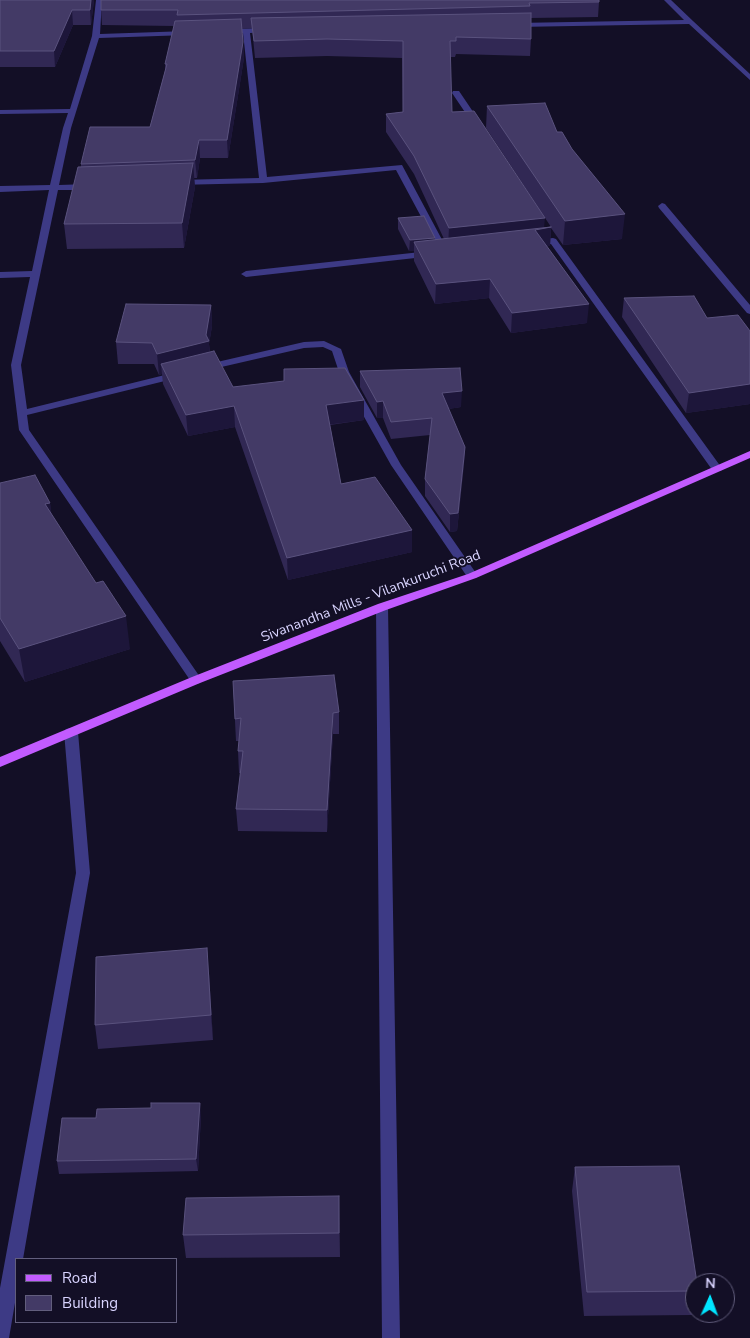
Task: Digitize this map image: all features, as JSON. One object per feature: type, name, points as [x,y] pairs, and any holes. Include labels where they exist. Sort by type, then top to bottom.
[{"type":"main road","name":"Sivanandha Mills - Vilankuruchi Road","points":[[0,762],[196,680],[382,607],[472,576],[750,454]]},
{"type":"street","points":[[99,0],[96,36],[73,111],[54,188],[16,365],[24,430],[196,680]]},
{"type":"street","points":[[667,0],[750,78]]},
{"type":"street","points":[[512,25],[691,22]]},
{"type":"street","points":[[218,32],[276,30]]},
{"type":"street","points":[[246,31],[263,180]]},
{"type":"street","points":[[96,36],[199,32]]},
{"type":"street","points":[[456,93],[483,133]]},
{"type":"street","points":[[0,112],[73,111]]},
{"type":"street","points":[[164,184],[263,180],[399,167],[449,252],[246,274]]},
{"type":"street","points":[[0,189],[94,186]]},
{"type":"street","points":[[662,206],[750,311]]},
{"type":"street","points":[[523,244],[550,237],[717,469]]},
{"type":"street","points":[[0,275],[36,274]]},
{"type":"street","points":[[22,414],[294,347],[324,344],[336,350],[344,372],[396,465],[472,576]]},
{"type":"street","points":[[382,607],[391,1338]]},
{"type":"street","points":[[0,1338],[83,873],[71,732]]},
{"type":"building","points":[[0,0],[91,0],[90,10],[72,10],[54,51],[0,51]]},
{"type":"building","points":[[101,0],[599,0],[599,2],[529,3],[530,6],[177,15],[178,10],[101,10]]},
{"type":"building","points":[[531,13],[531,39],[456,37],[456,41],[450,41],[452,112],[474,111],[545,218],[449,228],[414,156],[386,114],[403,112],[403,41],[327,39],[254,41],[251,18]]},
{"type":"building","points":[[241,19],[243,42],[227,140],[199,140],[195,160],[81,164],[90,127],[150,127],[167,64],[165,64],[175,21]]},
{"type":"building","points":[[545,103],[557,132],[562,132],[572,149],[625,214],[565,221],[487,106]]},
{"type":"building","points":[[193,163],[182,223],[64,224],[78,167]]},
{"type":"building","points":[[424,216],[435,238],[410,240],[398,218]]},
{"type":"building","points":[[551,227],[535,230],[589,304],[512,313],[490,279],[436,284],[414,242]]},
{"type":"building","points":[[694,296],[707,318],[738,315],[750,331],[750,384],[689,393],[624,298]]},
{"type":"building","points":[[126,304],[211,305],[206,335],[209,341],[157,354],[152,343],[116,342]]},
{"type":"building","points":[[214,351],[233,387],[284,381],[284,369],[345,368],[364,400],[326,405],[341,484],[375,477],[412,530],[287,558],[234,406],[186,415],[161,364]]},
{"type":"building","points":[[460,368],[462,391],[442,393],[465,447],[458,513],[450,514],[425,479],[432,418],[391,422],[383,401],[377,402],[360,371]]},
{"type":"building","points":[[35,475],[50,503],[45,504],[96,583],[103,581],[126,616],[19,649],[0,618],[0,483]]},
{"type":"building","points":[[334,675],[339,712],[333,713],[327,810],[236,809],[243,751],[238,751],[241,718],[235,719],[233,681]]},
{"type":"building","points":[[207,948],[211,1015],[95,1025],[96,957]]},
{"type":"building","points":[[151,1103],[200,1103],[196,1159],[57,1161],[62,1118],[96,1118],[97,1109],[151,1108]]},
{"type":"building","points":[[679,1166],[695,1273],[685,1273],[685,1291],[587,1292],[575,1167]]},
{"type":"building","points":[[339,1196],[339,1233],[183,1235],[186,1198]]}]
